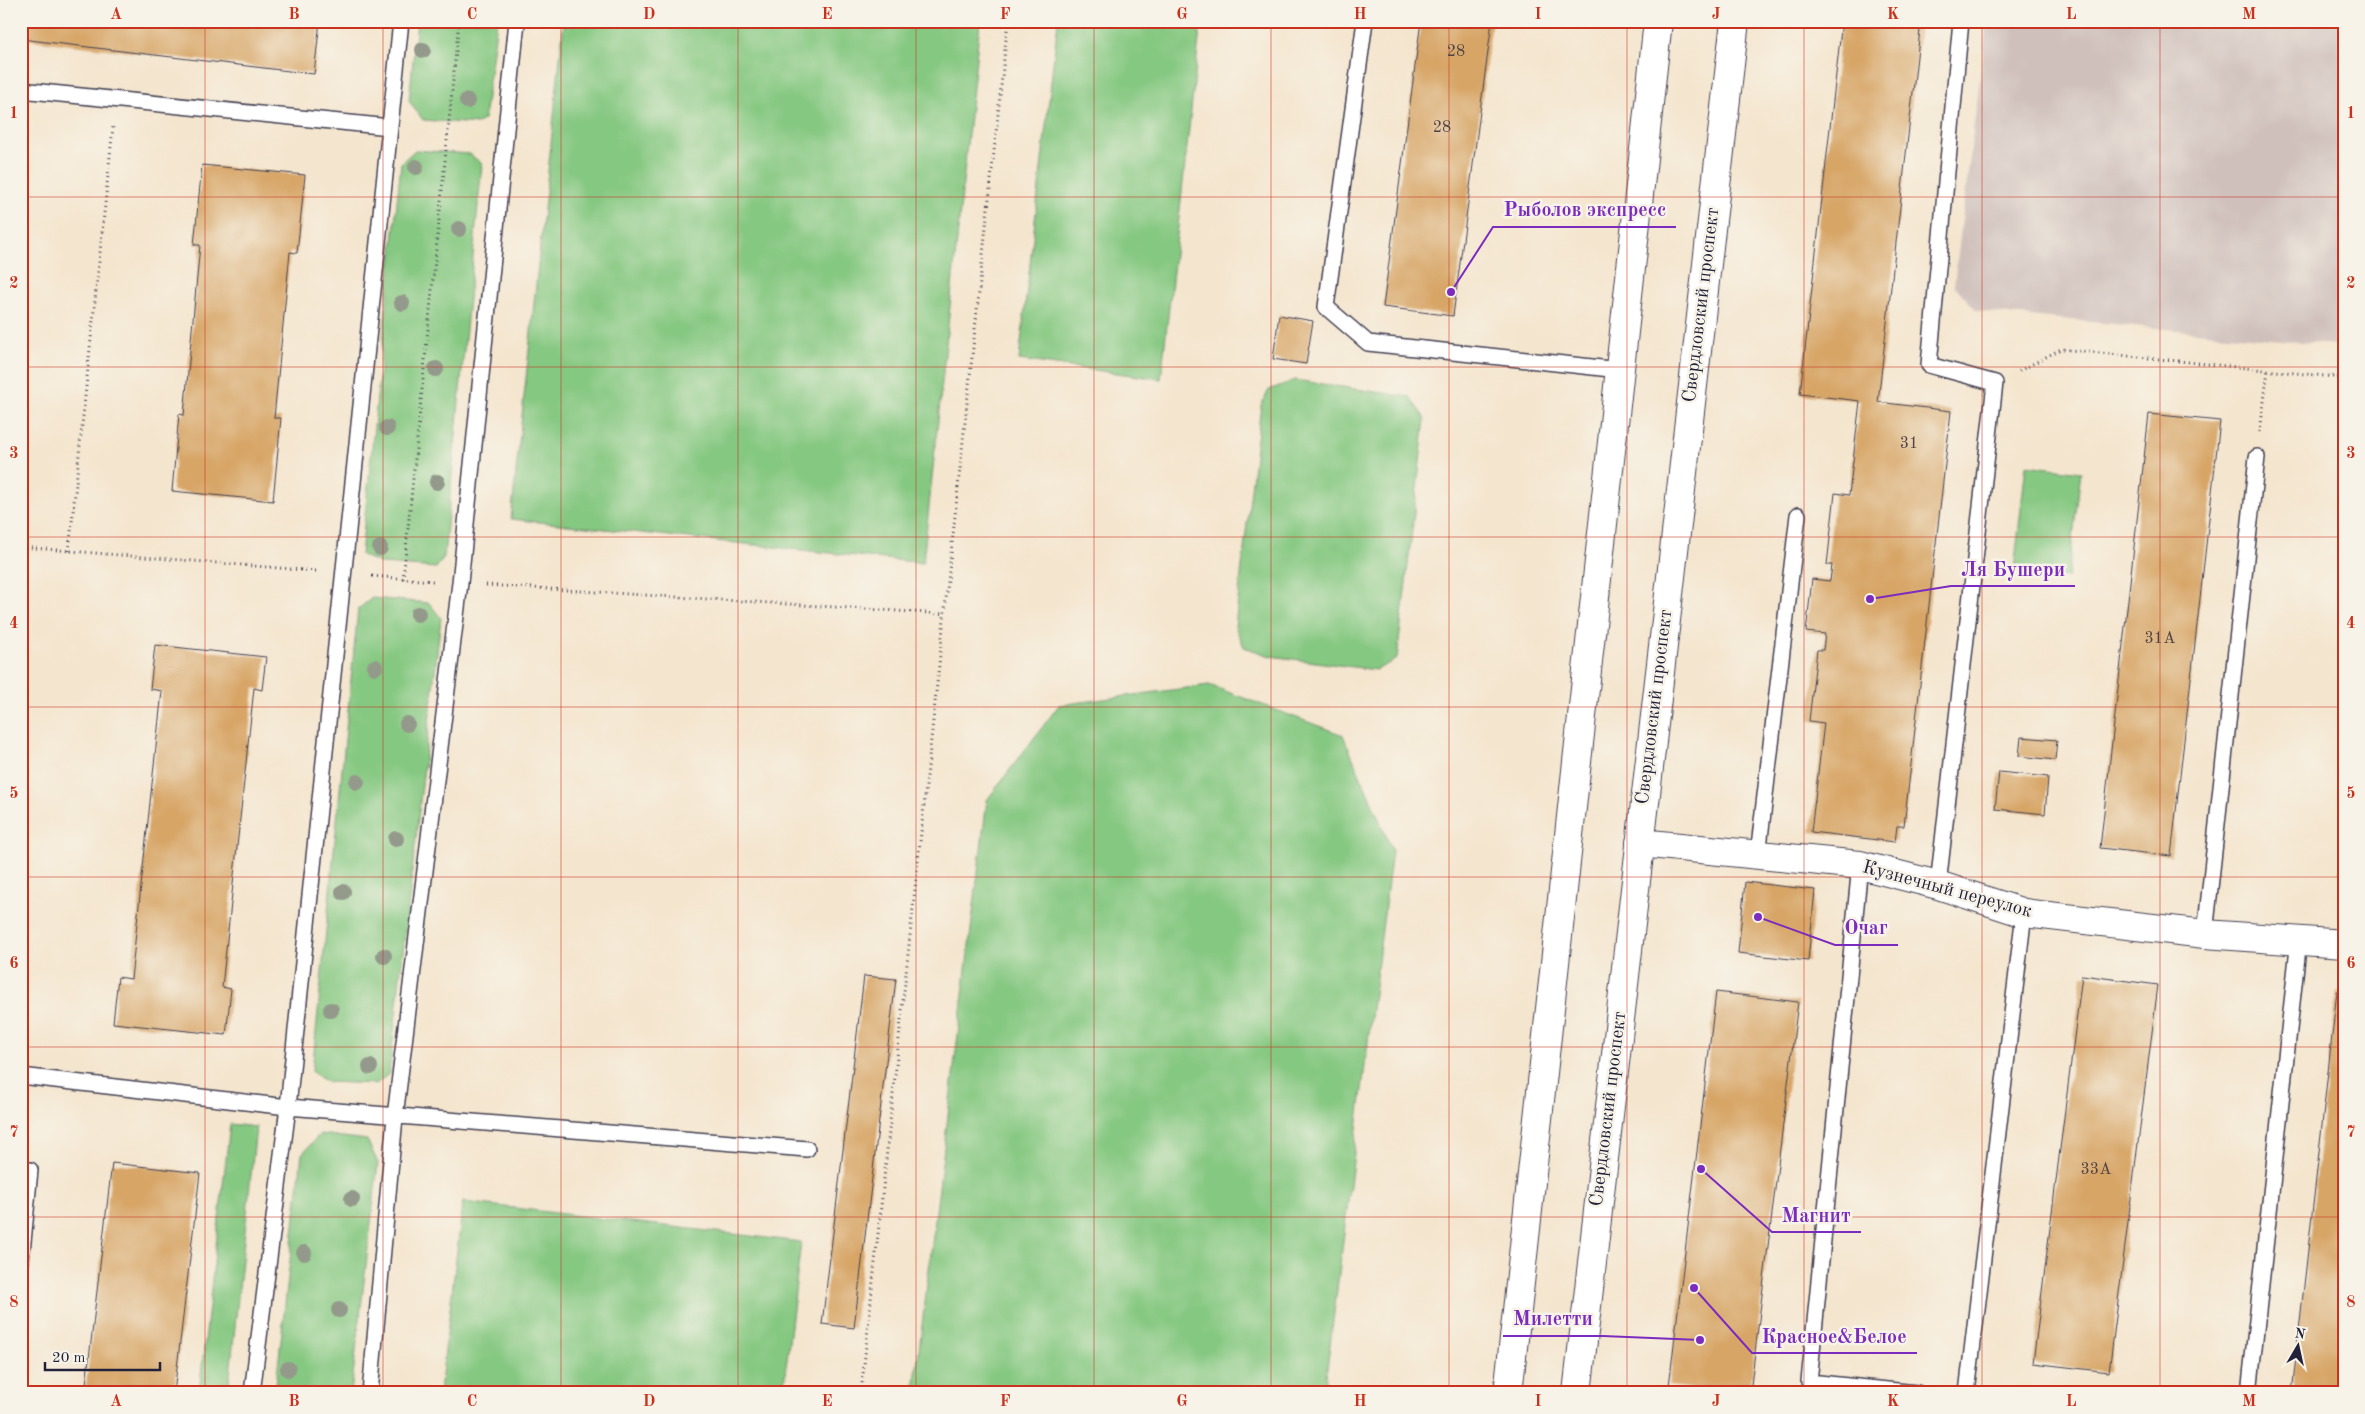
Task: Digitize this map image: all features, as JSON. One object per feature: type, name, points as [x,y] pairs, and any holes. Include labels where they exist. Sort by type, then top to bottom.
[{"type":"main road","points":[[1508,1393],[1658,21]]},
{"type":"main road","name":"Свердловский проспект","points":[[1577,1393],[1735,21]]},
{"type":"main road","name":"Кузнечный переулок","points":[[1640,844],[1860,865],[1938,886],[2024,913],[2205,934],[2344,944]]},
{"type":"lane","points":[[252,1393],[288,1107],[401,21]]},
{"type":"lane","points":[[370,1393],[395,1117],[460,583],[517,21]]},
{"type":"lane","points":[[1365,21],[1326,307],[1368,343],[1620,370]]},
{"type":"lane","points":[[1938,886],[1995,383],[1930,365],[1961,21]]},
{"type":"lane","points":[[21,90],[390,128]]},
{"type":"lane","points":[[2205,934],[2257,457]]},
{"type":"lane","points":[[1758,855],[1798,515]]},
{"type":"lane","points":[[1860,865],[1809,1382],[1891,1392],[1917,1393]]},
{"type":"lane","points":[[1967,1393],[2024,913]]},
{"type":"lane","points":[[2249,1393],[2299,940]]},
{"type":"lane","points":[[21,1076],[288,1107],[395,1117],[807,1149]]},
{"type":"lane","points":[[21,1262],[30,1170]]},
{"type":"path","points":[[403,579],[459,21]]},
{"type":"path","points":[[862,1393],[1008,21]]},
{"type":"path","points":[[69,551],[116,100]]},
{"type":"path","points":[[1995,383],[2061,349],[2344,378]]},
{"type":"path","points":[[2257,457],[2268,370]]},
{"type":"shaded area","points":[[1987,21],[2344,21],[2344,346],[1977,311],[1954,285]]},
{"type":"green space","points":[[417,21],[497,21],[484,119],[477,124],[423,120],[409,101]]},
{"type":"green space","points":[[564,21],[980,21],[923,563],[511,519]]},
{"type":"green space","points":[[1058,21],[1201,21],[1161,379],[1019,360]]},
{"type":"green space","points":[[415,150],[470,154],[482,164],[444,557],[436,568],[382,564],[361,555],[401,163]]},
{"type":"green space","points":[[1295,380],[1410,397],[1425,419],[1397,659],[1376,670],[1270,656],[1244,647],[1235,626],[1261,405],[1269,390]]},
{"type":"green space","points":[[2026,465],[2081,472],[2068,577],[2014,570]]},
{"type":"green space","points":[[372,598],[429,603],[441,618],[389,1074],[376,1084],[327,1082],[312,1072],[358,609]]},
{"type":"green space","points":[[1209,685],[1343,735],[1392,850],[1324,1393],[915,1393],[987,800],[1059,705]]},
{"type":"green space","points":[[230,1124],[256,1127],[228,1393],[199,1393]]},
{"type":"green space","points":[[320,1134],[367,1140],[378,1163],[351,1393],[275,1393],[302,1154]]},
{"type":"green space","points":[[463,1202],[801,1242],[783,1393],[440,1391]]},
{"type":"building","points":[[21,21],[320,21],[314,74],[21,39]]},
{"type":"building","points":[[1421,21],[1492,21],[1453,316],[1383,307]]},
{"type":"building","points":[[1842,21],[1921,21],[1878,402],[1951,411],[1904,826],[1897,826],[1895,842],[1811,832],[1824,723],[1809,721],[1817,650],[1823,650],[1825,634],[1806,632],[1812,579],[1830,581],[1832,565],[1827,565],[1835,493],[1849,495],[1860,401],[1800,394]]},
{"type":"building","points":[[202,165],[305,175],[297,253],[290,252],[274,418],[281,418],[273,501],[172,491],[179,414],[184,415],[200,245],[194,245]]},
{"type":"building","points":[[1279,315],[1313,321],[1306,364],[1273,359]]},
{"type":"building","points":[[2149,414],[2220,421],[2171,856],[2100,848]]},
{"type":"building","points":[[155,645],[266,657],[262,690],[254,688],[222,987],[231,989],[226,1035],[113,1023],[118,977],[131,979],[162,691],[150,689]]},
{"type":"building","points":[[2021,737],[2057,740],[2055,760],[2019,756]]},
{"type":"building","points":[[1999,772],[2048,777],[2045,814],[1995,809]]},
{"type":"building","points":[[2344,852],[2344,875],[2340,874]]},
{"type":"building","points":[[1745,882],[1815,890],[1808,961],[1738,953]]},
{"type":"building","points":[[2082,975],[2158,985],[2109,1372],[2033,1363]]},
{"type":"building","points":[[864,976],[896,979],[854,1328],[822,1324]]},
{"type":"building","points":[[2337,991],[2344,992],[2344,1393],[2292,1393]]},
{"type":"building","points":[[1716,992],[1798,1002],[1750,1393],[1725,1393],[1669,1386]]},
{"type":"building","points":[[112,1163],[200,1173],[174,1393],[85,1393]]},
{"type":"place","name":"Рыболов экспресс","points":[[1451,292]]},
{"type":"place","name":"Ля Бушери","points":[[1870,599]]},
{"type":"place","name":"Очаг","points":[[1758,917]]},
{"type":"place","name":"Магнит","points":[[1701,1169]]},
{"type":"place","name":"Красное&Белое","points":[[1694,1288]]},
{"type":"place","name":"Милетти","points":[[1700,1340]]}]
